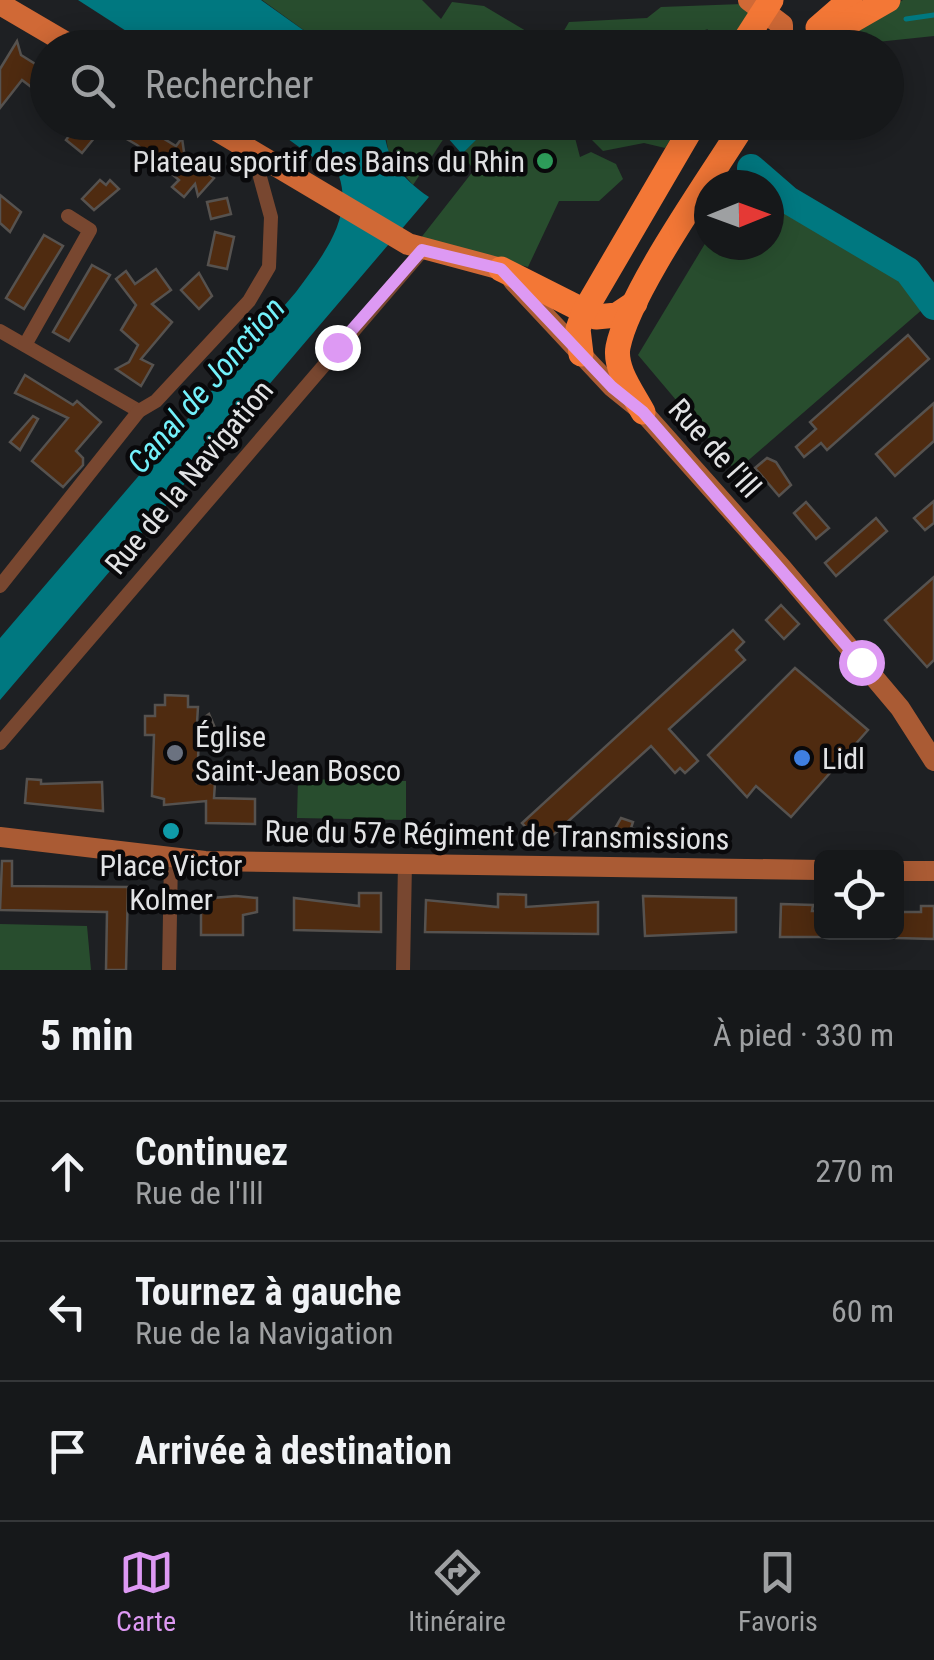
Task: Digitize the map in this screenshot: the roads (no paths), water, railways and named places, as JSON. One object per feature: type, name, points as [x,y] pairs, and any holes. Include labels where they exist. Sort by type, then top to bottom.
[{"type":"highway","points":[[820,30],[850,0]]},
{"type":"highway","points":[[837,30],[888,0]]},
{"type":"highway","points":[[748,30],[761,3]]},
{"type":"highway","points":[[581,354],[578,329],[584,312],[684,140]]},
{"type":"highway","points":[[643,412],[620,368],[618,349],[636,303],[734,140]]},
{"type":"highway","points":[[501,269],[584,312],[608,316],[636,303]]},
{"type":"main road","points":[[761,3],[782,25],[782,30]]},
{"type":"main road","points":[[0,4],[44,30]]},
{"type":"main road","points":[[234,140],[414,246],[501,269]]},
{"type":"main road","name":"Rue de l'Ill","points":[[501,269],[581,354],[643,412],[900,708],[934,738]]},
{"type":"main road","name":"Rue de l'Ill","points":[[900,708],[934,761]]},
{"type":"main road","name":"Rue du 57e Régiment de Transmissions","points":[[0,837],[171,858],[814,870]]},
{"type":"main road","points":[[904,871],[934,872]]},
{"type":"street","points":[[0,586],[139,412],[156,401],[261,284],[272,247],[260,156]]},
{"type":"street","points":[[26,345],[90,230],[68,216]]},
{"type":"street","name":"Rue de la Navigation","points":[[0,743],[414,246]]},
{"type":"street","points":[[0,331],[139,412]]},
{"type":"street","points":[[169,970],[171,858]]},
{"type":"street","points":[[403,970],[405,863]]},
{"type":"water","points":[[78,0],[261,0],[303,30],[125,30]]},
{"type":"water","points":[[289,140],[386,140],[396,166],[429,197],[0,700],[0,638],[296,292],[338,223],[342,208],[339,176]]},
{"type":"water","points":[[450,140],[476,140],[462,154]]},
{"type":"waterway","points":[[906,19],[934,15]]},
{"type":"waterway","points":[[751,168],[788,200],[908,271],[934,306]]},
{"type":"place","name":"Plateau sportif des Bains du Rhin","points":[[545,161]]},
{"type":"place","name":"Église Saint-Jean Bosco","points":[[175,753]]},
{"type":"place","name":"Lidl","points":[[802,758]]},
{"type":"place","name":"Place Victor Kolmer","points":[[171,831]]},
{"type":"water label","name":"Canal de Jonction","points":[[206,385]]}]
